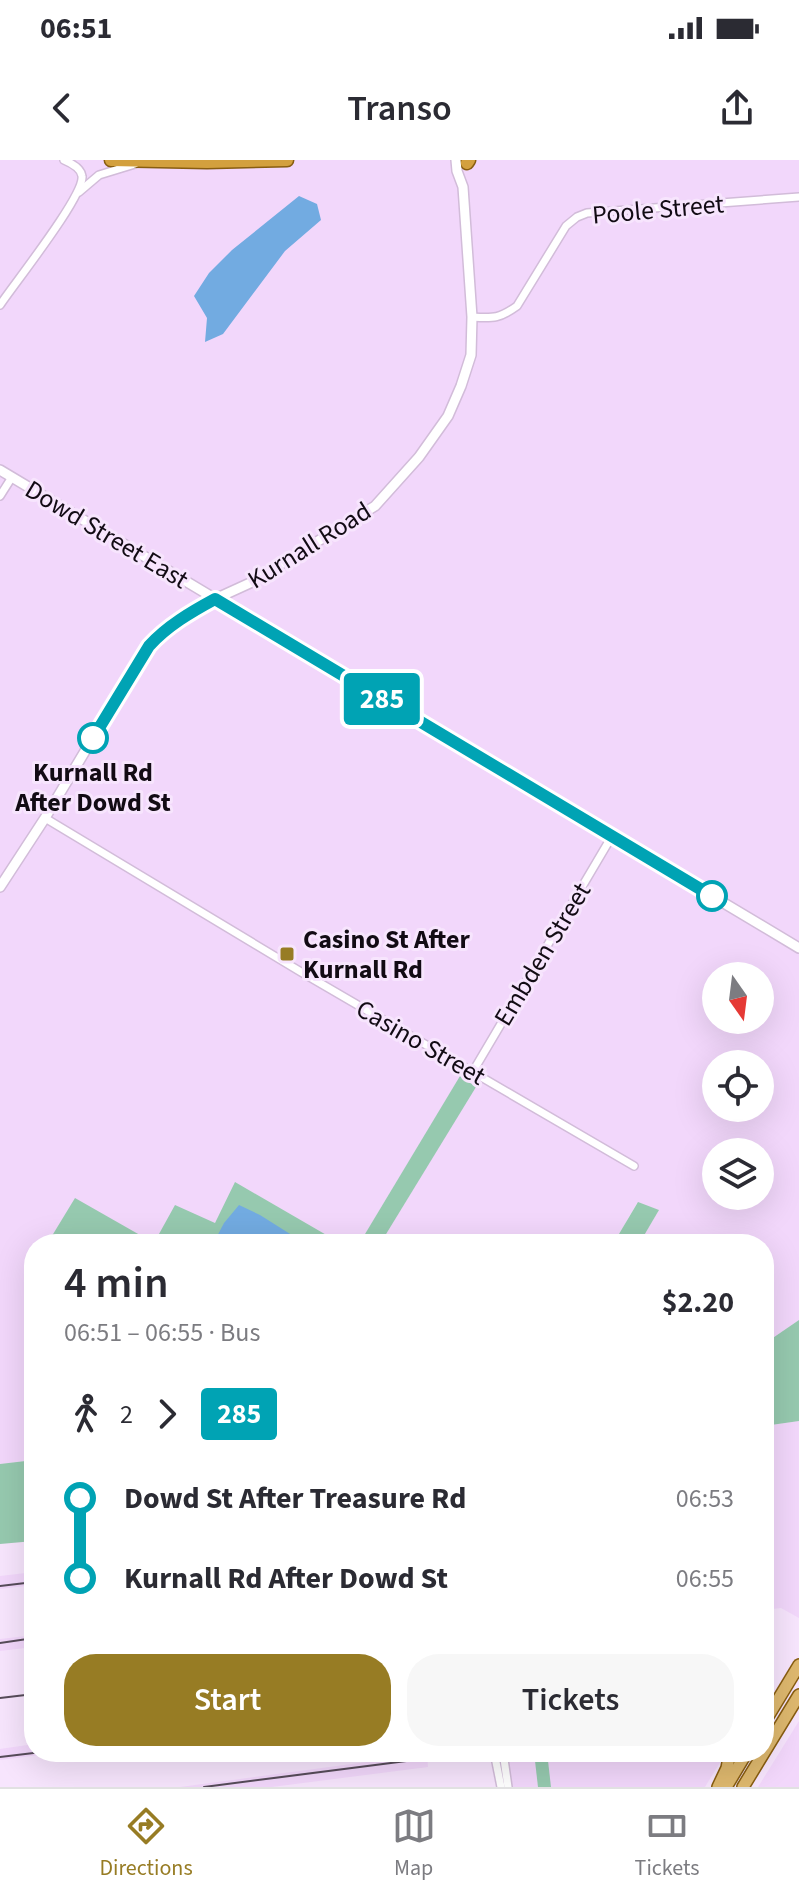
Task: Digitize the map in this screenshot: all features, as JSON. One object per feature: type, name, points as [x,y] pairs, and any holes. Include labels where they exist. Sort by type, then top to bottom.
[{"type":"highway","points":[[111,160],[287,160]]},
{"type":"main road","points":[[774,1702],[799,1665]]},
{"type":"main road","points":[[774,1732],[799,1695]]},
{"type":"main road","points":[[718,1787],[728,1762]]},
{"type":"main road","points":[[726,1787],[741,1762]]},
{"type":"main road","points":[[743,1787],[756,1762]]},
{"type":"street","points":[[0,305],[81,185],[82,174],[64,160]]},
{"type":"street","points":[[75,197],[99,175],[145,161]]},
{"type":"street","name":"Kurnall Road","points":[[0,887],[158,636],[186,615],[250,583],[375,506],[419,457],[448,416],[471,355],[472,317],[463,187],[468,170],[465,161]]},
{"type":"street","name":"Poole Street","points":[[472,317],[495,318],[517,306],[566,226],[587,213],[799,197]]},
{"type":"street","name":"Dowd Street East","points":[[0,470],[799,948]]},
{"type":"street","points":[[0,496],[12,477]]},
{"type":"street","name":"Casino Street","points":[[45,818],[634,1166]]},
{"type":"street","name":"Embden Street","points":[[472,1073],[612,836]]},
{"type":"street","points":[[498,1762],[501,1787]]},
{"type":"street","points":[[504,1762],[508,1787]]},
{"type":"shaded area","points":[[0,160],[799,160],[799,1320],[774,1338],[774,1234],[645,1234],[659,1210],[637,1203],[619,1234],[386,1234],[475,1087],[460,1077],[365,1234],[325,1234],[236,1183],[215,1223],[181,1234],[138,1234],[75,1199],[53,1234],[24,1234],[24,1461],[0,1464]]},
{"type":"shaded area","points":[[799,1421],[799,1618],[781,1608],[774,1609],[774,1425]]},
{"type":"shaded area","points":[[24,1573],[24,1586],[0,1589],[0,1576]]},
{"type":"shaded area","points":[[24,1636],[24,1648],[0,1651],[0,1639]]},
{"type":"shaded area","points":[[799,1721],[799,1787],[758,1787]]},
{"type":"shaded area","points":[[24,1745],[24,1757],[0,1760],[0,1749]]},
{"type":"shaded area","points":[[367,1762],[428,1762],[428,1767],[272,1787],[180,1787]]},
{"type":"shaded area","points":[[502,1762],[720,1762],[705,1787],[505,1787]]},
{"type":"green space","points":[[460,1076],[476,1087],[386,1234],[365,1234]]},
{"type":"green space","points":[[235,1182],[325,1234],[159,1234],[175,1205],[215,1223]]},
{"type":"green space","points":[[75,1198],[138,1234],[53,1234]]},
{"type":"green space","points":[[638,1202],[659,1210],[645,1234],[619,1234]]},
{"type":"green space","points":[[799,1320],[799,1421],[774,1425],[774,1337]]},
{"type":"green space","points":[[24,1461],[24,1542],[0,1544],[0,1464]]},
{"type":"green space","points":[[535,1762],[548,1762],[551,1787],[538,1787]]},
{"type":"water","points":[[299,196],[317,204],[321,220],[285,251],[223,334],[205,342],[207,318],[194,296],[209,273],[232,250]]},
{"type":"water","points":[[239,1205],[290,1234],[218,1234]]},
{"type":"railway","points":[[0,1586],[24,1583]]},
{"type":"railway","points":[[0,1643],[24,1639]]},
{"type":"railway","points":[[0,1698],[24,1695]]},
{"type":"railway","points":[[0,1757],[24,1754]]},
{"type":"railway","points":[[204,1787],[399,1762]]},
{"type":"bus line","name":"285","points":[[93,738],[149,646],[186,615],[215,599],[712,896]]},
{"type":"place","name":"Kurnall Rd After Dowd St","points":[[93,738]]},
{"type":"place","name":"Casino St After Kurnall Rd","points":[[287,954]]}]
